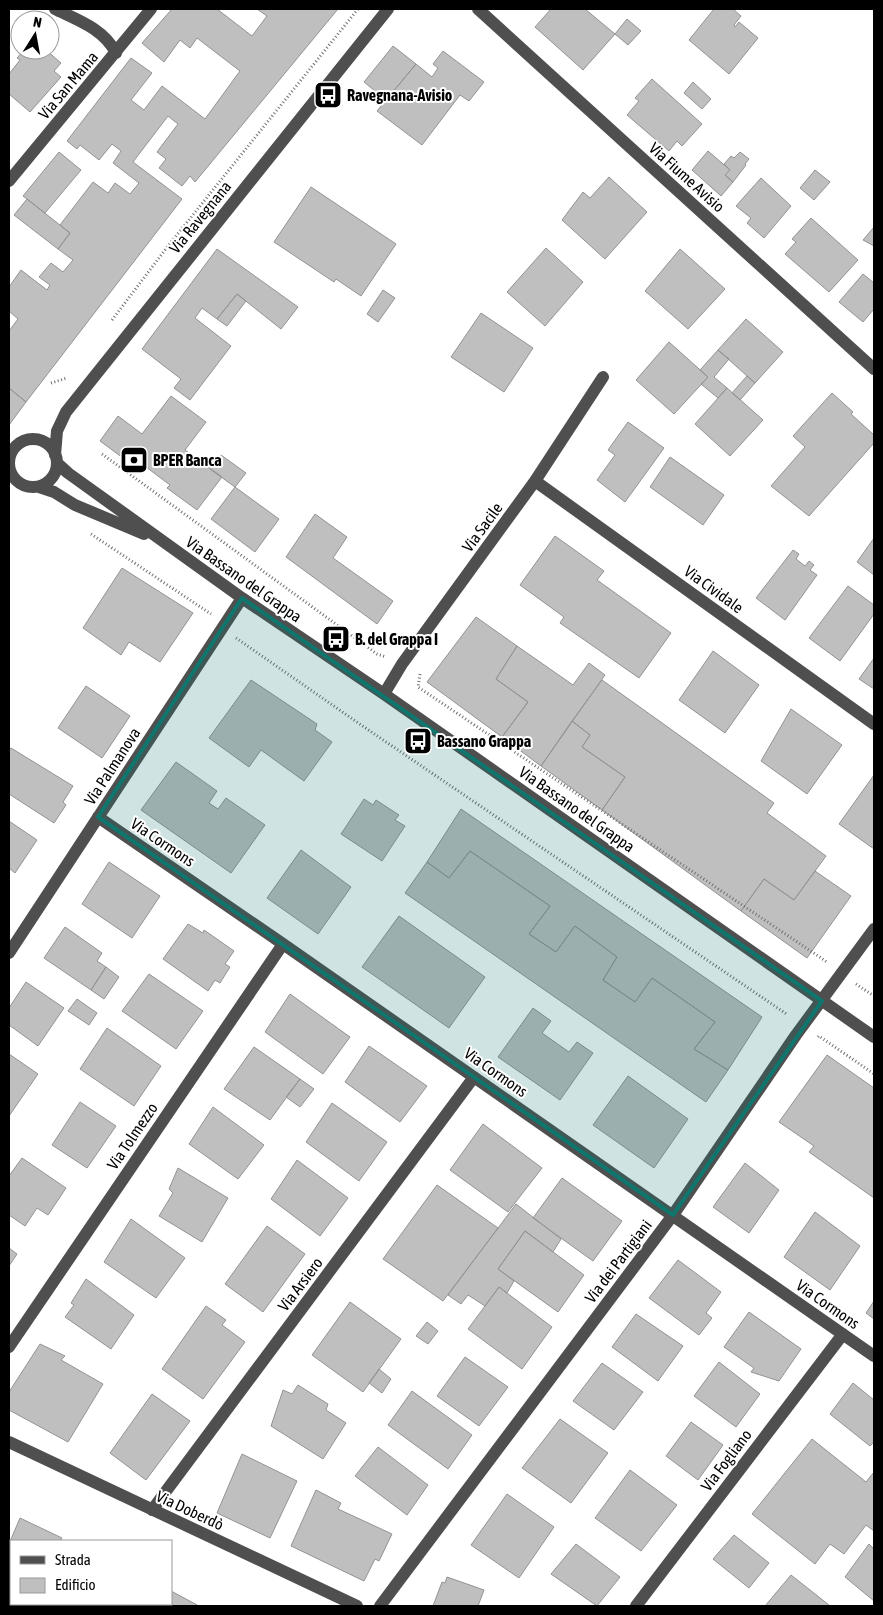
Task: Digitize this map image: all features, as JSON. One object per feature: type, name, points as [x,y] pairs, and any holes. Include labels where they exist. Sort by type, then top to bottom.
[{"type":"street","points":[[55,9],[93,28],[106,38],[116,53]]},
{"type":"street","name":"Via San Mama","points":[[9,180],[151,9]]},
{"type":"street","name":"Via Ravegnana","points":[[56,459],[55,443],[66,412],[388,9]]},
{"type":"street","name":"Via Fiume Avisio","points":[[478,9],[874,369]]},
{"type":"street","name":"Via Sacile","points":[[384,694],[402,664],[535,481],[603,377]]},
{"type":"street","points":[[9,490],[23,485],[39,487],[52,478],[56,471],[56,459],[51,448],[45,443],[29,440],[16,447],[9,461],[12,476],[23,485]]},
{"type":"street","name":"Via Bassano del Grappa","points":[[56,459],[68,472],[242,598],[384,694],[874,1037]]},
{"type":"street","name":"Via Cividale","points":[[535,481],[874,724]]},
{"type":"street","name":"Via Bassano del Grappa","points":[[39,487],[54,492],[76,506],[162,541]]},
{"type":"street","name":"Via Palmanova","points":[[9,953],[242,598]]},
{"type":"street","name":"Via Cormons","points":[[98,818],[283,944],[874,1356]]},
{"type":"street","name":"Via dei Partigiani","points":[[380,1606],[673,1215],[796,1035],[874,929]]},
{"type":"street","name":"Via Tolmezzo","points":[[9,1347],[283,944]]},
{"type":"street","name":"Via Arsiero","points":[[152,1510],[474,1077]]},
{"type":"street","name":"Via Fogliano","points":[[636,1606],[843,1334]]},
{"type":"street","name":"Via Doberdò","points":[[9,1442],[357,1606]]},
{"type":"path","points":[[109,324],[168,246],[358,9]]},
{"type":"path","points":[[52,383],[68,378]]},
{"type":"path","points":[[102,454],[377,654],[420,672],[418,687],[874,996]]},
{"type":"path","points":[[84,529],[214,616]]},
{"type":"path","points":[[234,636],[383,740],[790,1016],[786,1021]]},
{"type":"path","points":[[815,1041],[819,1036],[874,1074]]},
{"type":"highlighted area","points":[[242,598],[822,1001],[673,1215],[98,817]]},
{"type":"building","points":[[172,9],[217,9],[252,36],[267,16],[257,9],[338,9],[195,182],[190,176],[182,186],[159,168],[166,159],[157,152],[178,124],[168,116],[133,162],[182,199],[26,402],[9,388],[9,331],[18,319],[9,311],[9,287],[21,270],[47,290],[50,285],[39,277],[51,263],[63,272],[73,260],[58,249],[70,233],[60,225],[93,182],[108,193],[115,183],[130,194],[139,183],[113,163],[121,151],[112,144],[99,160],[80,145],[77,149],[67,141],[131,58],[152,73],[131,100],[144,110],[162,86],[205,119],[240,71],[197,38],[190,48],[180,40],[164,62],[142,43]]},
{"type":"building","points":[[551,9],[585,9],[615,34],[583,70],[535,27]]},
{"type":"building","points":[[714,9],[733,9],[741,16],[734,25],[735,27],[739,22],[758,38],[729,74],[689,40]]},
{"type":"building","points":[[627,19],[641,31],[628,45],[615,34]]},
{"type":"building","points":[[393,46],[416,64],[386,100],[364,82]]},
{"type":"building","points":[[443,51],[484,82],[469,101],[460,95],[422,145],[377,111],[416,64],[432,77],[438,68],[433,64]]},
{"type":"building","points":[[20,60],[58,60],[61,63],[54,71],[61,77],[30,112],[9,94],[9,74]]},
{"type":"building","points":[[652,79],[702,124],[682,146],[677,141],[669,151],[627,115],[639,101],[635,98]]},
{"type":"building","points":[[693,82],[711,99],[702,109],[684,93]]},
{"type":"building","points":[[708,151],[730,170],[725,175],[733,182],[721,196],[692,170]]},
{"type":"building","points":[[59,152],[81,170],[45,213],[23,196]]},
{"type":"building","points":[[740,152],[749,159],[733,182],[725,175],[730,170],[724,164],[731,156],[734,158]]},
{"type":"building","points":[[815,170],[830,182],[814,200],[800,188]]},
{"type":"building","points":[[609,177],[647,212],[605,259],[562,220],[583,192],[590,198]]},
{"type":"building","points":[[761,178],[791,206],[764,238],[747,223],[751,218],[736,206]]},
{"type":"building","points":[[311,187],[396,244],[361,296],[336,279],[334,282],[274,242]]},
{"type":"building","points":[[27,199],[70,233],[58,249],[14,215]]},
{"type":"building","points":[[811,218],[858,260],[829,292],[785,254],[796,242],[792,239]]},
{"type":"building","points":[[874,227],[874,246],[863,240]]},
{"type":"building","points":[[546,248],[583,282],[545,326],[507,292]]},
{"type":"building","points":[[217,249],[298,307],[281,329],[237,294],[217,319],[202,308],[195,318],[231,346],[190,400],[174,388],[181,379],[142,349]]},
{"type":"building","points":[[680,249],[725,289],[688,329],[645,291]]},
{"type":"building","points":[[863,274],[874,283],[874,309],[863,322],[839,302]]},
{"type":"building","points":[[383,290],[395,298],[378,322],[367,314]]},
{"type":"building","points":[[237,294],[246,301],[227,326],[217,319]]},
{"type":"building","points":[[481,313],[533,348],[504,392],[451,357]]},
{"type":"building","points":[[746,319],[783,352],[755,383],[718,350]]},
{"type":"building","points":[[669,342],[708,377],[674,414],[636,380]]},
{"type":"building","points":[[718,350],[729,359],[714,377],[727,388],[718,398],[701,384],[708,377],[700,370]]},
{"type":"building","points":[[747,376],[755,383],[740,400],[732,393]]},
{"type":"building","points":[[9,388],[26,402],[9,425]]},
{"type":"building","points":[[727,388],[763,420],[730,456],[695,424]]},
{"type":"building","points":[[832,393],[874,435],[874,443],[809,516],[771,486],[805,447],[793,436]]},
{"type":"building","points":[[171,396],[206,422],[185,450],[222,477],[197,510],[167,488],[170,485],[142,464],[138,469],[100,441],[118,416],[142,434]]},
{"type":"building","points":[[628,422],[664,448],[625,502],[597,480],[615,455],[608,450]]},
{"type":"building","points":[[221,455],[246,473],[235,487],[210,469]]},
{"type":"building","points":[[670,457],[724,495],[703,525],[650,487]]},
{"type":"building","points":[[235,487],[279,519],[255,552],[211,519]]},
{"type":"building","points":[[315,514],[347,537],[333,558],[393,601],[377,624],[286,557]]},
{"type":"building","points":[[555,536],[604,571],[597,580],[671,633],[639,678],[560,623],[564,617],[520,585]]},
{"type":"building","points":[[874,538],[874,575],[857,562]]},
{"type":"building","points":[[793,550],[799,554],[796,559],[805,566],[809,561],[814,565],[810,570],[817,575],[785,620],[756,598]]},
{"type":"building","points":[[122,568],[193,613],[160,662],[129,642],[121,655],[83,628]]},
{"type":"building","points":[[848,586],[874,605],[874,614],[840,661],[809,638]]},
{"type":"building","points":[[476,617],[517,646],[496,679],[528,702],[502,737],[427,682]]},
{"type":"building","points":[[517,646],[573,685],[589,663],[605,675],[541,766],[502,737],[528,702],[496,679]]},
{"type":"building","points":[[713,651],[759,685],[725,733],[679,700]]},
{"type":"building","points":[[874,658],[874,689],[859,679]]},
{"type":"building","points":[[251,680],[317,724],[315,730],[332,742],[304,781],[261,750],[249,767],[209,738]]},
{"type":"building","points":[[602,680],[774,803],[767,813],[826,856],[794,900],[764,879],[741,911],[602,810],[625,777],[582,747],[590,735],[572,721]]},
{"type":"building","points":[[86,686],[130,716],[102,758],[58,728]]},
{"type":"building","points":[[791,709],[842,745],[807,794],[761,761]]},
{"type":"building","points":[[572,721],[590,735],[582,747],[625,777],[602,810],[541,766]]},
{"type":"building","points":[[11,748],[73,786],[63,802],[66,805],[54,823],[9,794],[9,750]]},
{"type":"building","points":[[176,762],[217,791],[209,803],[218,809],[226,798],[265,825],[231,873],[141,810]]},
{"type":"building","points":[[874,775],[874,849],[839,824]]},
{"type":"building","points":[[364,799],[373,805],[376,800],[399,815],[395,820],[405,826],[382,861],[341,834]]},
{"type":"building","points":[[461,809],[762,1017],[728,1070],[694,1049],[715,1022],[652,978],[635,1002],[603,980],[617,957],[575,926],[556,952],[529,934],[550,906],[470,851],[449,878],[427,862]]},
{"type":"building","points":[[9,821],[37,840],[15,873],[9,868]]},
{"type":"building","points":[[301,850],[351,887],[318,934],[267,898]]},
{"type":"building","points":[[470,851],[550,906],[529,934],[556,952],[575,926],[617,957],[603,980],[635,1002],[652,978],[715,1022],[694,1049],[728,1070],[706,1102],[405,893],[427,862],[449,878]]},
{"type":"building","points":[[109,862],[160,896],[132,938],[82,904]]},
{"type":"building","points":[[815,871],[851,896],[807,958],[741,911],[764,879],[794,900]]},
{"type":"building","points":[[399,916],[485,977],[449,1028],[362,967]]},
{"type":"building","points":[[188,924],[203,933],[204,930],[234,951],[225,964],[230,967],[220,983],[215,980],[208,991],[163,959]]},
{"type":"building","points":[[65,927],[102,953],[97,961],[106,967],[91,990],[44,958]]},
{"type":"building","points":[[106,967],[119,977],[104,999],[91,990]]},
{"type":"building","points":[[149,974],[203,1011],[176,1049],[122,1011]]},
{"type":"building","points":[[26,982],[64,1008],[38,1046],[9,1025],[9,1008]]},
{"type":"building","points":[[290,994],[350,1037],[323,1074],[265,1032]]},
{"type":"building","points":[[77,999],[97,1013],[89,1025],[68,1011]]},
{"type":"building","points":[[533,1008],[551,1021],[542,1033],[569,1052],[577,1042],[593,1053],[560,1100],[498,1057]]},
{"type":"building","points":[[107,1028],[161,1066],[134,1106],[80,1069]]},
{"type":"building","points":[[369,1046],[427,1086],[400,1122],[345,1082]]},
{"type":"building","points":[[254,1047],[300,1079],[270,1120],[224,1089]]},
{"type":"building","points":[[9,1054],[38,1074],[9,1116]]},
{"type":"building","points":[[827,1055],[874,1088],[874,1198],[809,1152],[814,1146],[779,1122]]},
{"type":"building","points":[[628,1076],[688,1119],[654,1168],[593,1125]]},
{"type":"building","points":[[300,1079],[314,1089],[300,1107],[286,1097]]},
{"type":"building","points":[[80,1102],[116,1126],[87,1168],[52,1145]]},
{"type":"building","points":[[332,1103],[387,1142],[359,1181],[306,1142]]},
{"type":"building","points":[[213,1107],[264,1145],[238,1179],[189,1144]]},
{"type":"building","points":[[483,1124],[542,1168],[508,1212],[450,1170]]},
{"type":"building","points":[[22,1158],[66,1188],[48,1215],[37,1208],[25,1226],[9,1215],[9,1176]]},
{"type":"building","points":[[297,1160],[348,1198],[320,1236],[271,1199]]},
{"type":"building","points":[[745,1163],[779,1190],[749,1233],[713,1207]]},
{"type":"building","points":[[178,1168],[228,1198],[202,1242],[159,1216],[173,1193],[169,1189]]},
{"type":"building","points":[[562,1178],[622,1221],[593,1261],[533,1218]]},
{"type":"building","points":[[437,1185],[498,1228],[443,1301],[383,1259]]},
{"type":"building","points":[[516,1204],[561,1239],[553,1252],[525,1231],[498,1269],[514,1281],[507,1293],[499,1287],[485,1306],[468,1295],[461,1304],[448,1295]]},
{"type":"building","points":[[815,1212],[860,1246],[830,1290],[784,1257]]},
{"type":"building","points":[[131,1219],[185,1258],[156,1298],[104,1262]]},
{"type":"building","points":[[267,1226],[305,1254],[263,1312],[225,1284]]},
{"type":"building","points":[[525,1231],[584,1275],[558,1312],[498,1269]]},
{"type":"building","points":[[9,1248],[17,1254],[9,1266]]},
{"type":"building","points":[[678,1260],[721,1292],[706,1313],[712,1318],[699,1335],[649,1298]]},
{"type":"building","points":[[86,1279],[134,1315],[111,1349],[65,1317],[74,1305],[71,1303]]},
{"type":"building","points":[[499,1287],[552,1327],[522,1369],[468,1329]]},
{"type":"building","points":[[874,1301],[874,1319],[866,1313]]},
{"type":"building","points":[[350,1302],[401,1339],[363,1392],[312,1355]]},
{"type":"building","points":[[206,1306],[226,1320],[222,1325],[245,1342],[203,1399],[162,1369]]},
{"type":"building","points":[[749,1312],[801,1349],[779,1381],[751,1372],[754,1368],[724,1347]]},
{"type":"building","points":[[636,1314],[683,1346],[658,1381],[612,1347]]},
{"type":"building","points":[[427,1322],[438,1331],[428,1344],[416,1336]]},
{"type":"building","points":[[40,1344],[65,1356],[61,1360],[103,1384],[68,1442],[9,1410],[9,1392]]},
{"type":"building","points":[[465,1357],[508,1387],[479,1426],[437,1396]]},
{"type":"building","points":[[719,1362],[760,1394],[736,1427],[694,1396]]},
{"type":"building","points":[[602,1363],[643,1392],[614,1430],[573,1401]]},
{"type":"building","points":[[379,1369],[391,1379],[382,1393],[369,1383]]},
{"type":"building","points":[[853,1383],[874,1400],[874,1442],[870,1446],[830,1414]]},
{"type":"building","points":[[298,1385],[328,1404],[326,1410],[346,1423],[323,1459],[271,1426],[283,1390],[292,1394]]},
{"type":"building","points":[[412,1391],[472,1435],[448,1469],[388,1425]]},
{"type":"building","points":[[152,1394],[190,1421],[146,1480],[110,1453]]},
{"type":"building","points":[[560,1419],[608,1453],[571,1503],[522,1468]]},
{"type":"building","points":[[691,1422],[723,1445],[698,1480],[666,1456]]},
{"type":"building","points":[[812,1439],[866,1482],[874,1472],[874,1531],[866,1525],[844,1554],[830,1544],[815,1564],[752,1514]]},
{"type":"building","points":[[378,1447],[428,1485],[407,1515],[355,1476]]},
{"type":"building","points":[[242,1454],[297,1481],[270,1538],[217,1513]]},
{"type":"building","points":[[630,1470],[677,1505],[641,1551],[595,1518]]},
{"type":"building","points":[[316,1490],[341,1503],[338,1509],[392,1534],[379,1561],[375,1559],[364,1581],[291,1546]]},
{"type":"building","points":[[507,1494],[554,1527],[519,1578],[471,1545]]},
{"type":"building","points":[[20,1518],[62,1538],[61,1540],[11,1540]]},
{"type":"building","points":[[734,1535],[769,1563],[749,1588],[713,1559]]},
{"type":"building","points":[[10,1542],[10,1605],[130,1606],[9,1606]]},
{"type":"building","points":[[576,1544],[620,1577],[597,1606],[551,1574]]},
{"type":"building","points":[[869,1544],[874,1549],[874,1601],[845,1577]]},
{"type":"building","points":[[791,1575],[829,1605],[765,1606]]},
{"type":"building","points":[[447,1577],[484,1590],[478,1606],[433,1606],[442,1582],[445,1583]]},
{"type":"building","points":[[172,1592],[199,1606],[151,1606],[172,1605]]},
{"type":"place","name":"Ravegnana-Avisio","points":[[328,95]]},
{"type":"place","name":"BPER Banca","points":[[134,460]]},
{"type":"place","name":"B. del Grappa I","points":[[336,639]]},
{"type":"place","name":"Bassano Grappa","points":[[418,741]]}]
